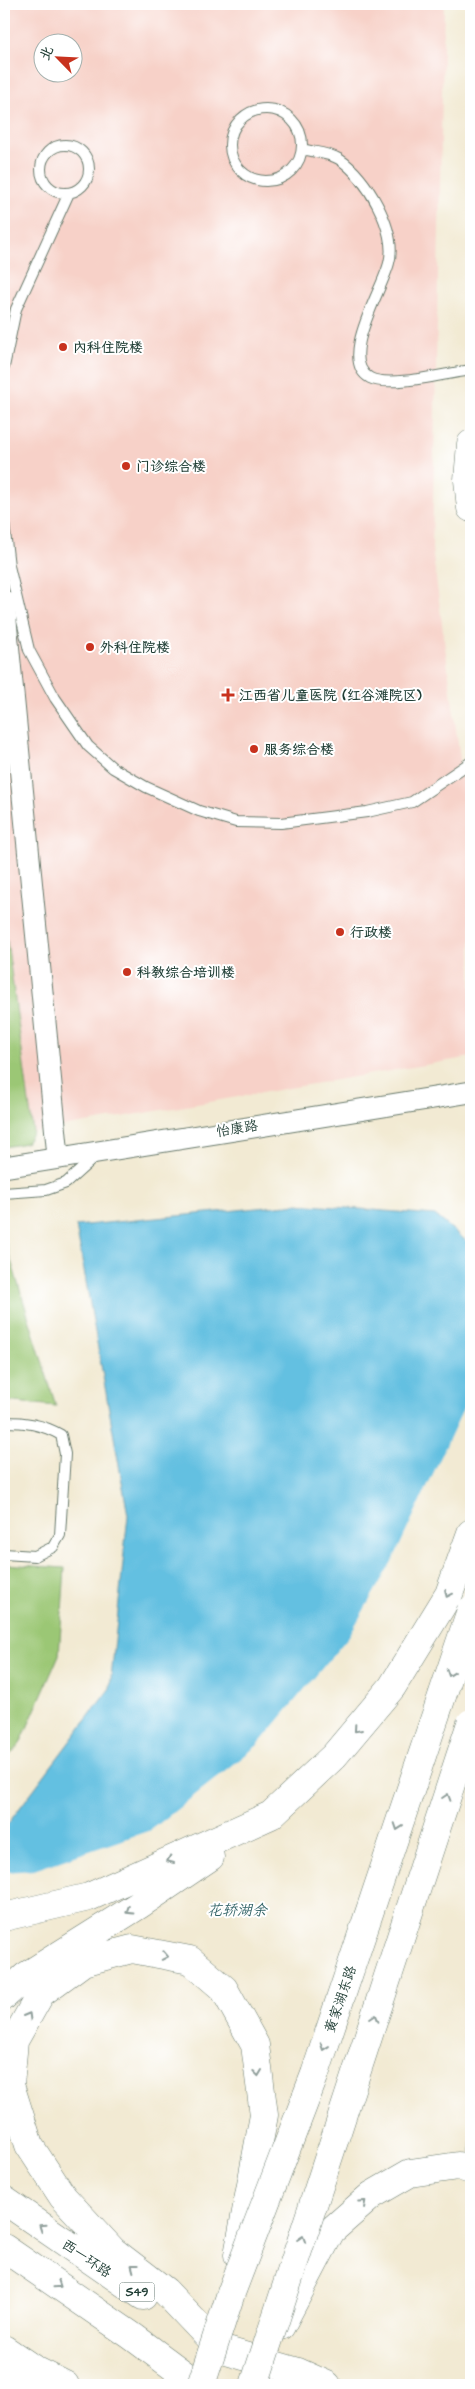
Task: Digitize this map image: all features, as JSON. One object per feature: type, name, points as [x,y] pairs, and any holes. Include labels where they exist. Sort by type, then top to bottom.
[{"type":"main road","points":[[471,444],[468,480],[471,508]]},
{"type":"main road","points":[[4,1996],[26,1976],[138,1905],[271,1815],[334,1756],[392,1688],[449,1594],[471,1532]]},
{"type":"main road","name":"黄家湖东路","points":[[199,2385],[315,2074],[471,1610]]},
{"type":"main road","points":[[262,2377],[471,1723]]},
{"type":"main road","points":[[4,1917],[89,1897],[271,1815]]},
{"type":"main road","points":[[232,2293],[264,2115],[255,2045],[224,1989],[190,1960],[132,1949],[83,1962],[41,1993],[14,2040],[10,2085],[29,2145],[63,2197],[113,2251],[165,2291],[220,2349],[298,2372],[327,2385]]},
{"type":"main road","points":[[262,2377],[332,2231],[372,2195],[410,2173],[458,2166],[471,2170]]},
{"type":"main road","name":"西一环路","points":[[4,2200],[262,2377]]},
{"type":"main road","points":[[4,2248],[132,2336],[199,2385]]},
{"type":"main road","points":[[4,2348],[35,2370],[64,2385]]},
{"type":"main road","points":[[4,2374],[16,2385]]},
{"type":"street","points":[[4,601],[58,1156]]},
{"type":"street","name":"怡康路","points":[[4,1166],[471,1092]]},
{"type":"lane","points":[[259,110],[270,110],[290,118],[297,127],[302,149],[299,161],[286,175],[270,181],[257,180],[246,175],[237,166],[232,155],[231,142],[234,130],[240,121],[249,114],[259,110]]},
{"type":"lane","points":[[63,145],[79,149],[88,163],[87,180],[77,191],[69,193],[54,191],[43,181],[40,174],[43,158],[48,151],[63,145]]},
{"type":"lane","points":[[302,149],[338,159],[366,186],[382,214],[389,237],[390,262],[365,323],[357,350],[359,366],[369,378],[384,382],[471,370]]},
{"type":"lane","points":[[4,367],[16,310],[69,193]]},
{"type":"lane","points":[[4,523],[9,566],[29,650],[55,698],[88,746],[113,768],[146,787],[199,811],[236,822],[281,824],[367,812],[412,802],[471,762]]},
{"type":"lane","points":[[4,1193],[46,1190],[66,1182],[104,1149]]},
{"type":"lane","points":[[4,1422],[27,1422],[47,1426],[61,1435],[65,1454],[60,1535],[53,1547],[35,1556],[4,1554]]},
{"type":"shaded area","name":"江西省儿童医院 (红谷滩院区)","points":[[4,4],[444,4],[432,548],[471,842],[471,1057],[33,1132],[4,958]]},
{"type":"green space","points":[[4,919],[33,1132],[26,1143],[4,1147]]},
{"type":"green space","points":[[4,1238],[56,1406],[4,1401]]},
{"type":"green space","points":[[4,1564],[65,1568],[59,1655],[20,1744],[4,1761]]},
{"type":"water","name":"花轿湖余","points":[[297,1204],[435,1215],[471,1245],[471,1936],[466,2027],[471,2039],[471,2385],[102,2106],[48,2093],[4,2134],[4,1829],[110,1688],[128,1515],[76,1226]]},
{"type":"pier","points":[[471,1392],[471,1981],[469,2026],[471,2033],[471,2385],[393,2385],[152,2205],[101,2108],[49,2095],[4,2139],[4,1872],[34,1870],[151,1830],[258,1745],[349,1636],[394,1558]]},
{"type":"place","name":"内科住院楼","points":[[63,347]]},
{"type":"place","name":"门诊综合楼","points":[[126,466]]},
{"type":"place","name":"外科住院楼","points":[[90,647]]},
{"type":"place","name":"江西省儿童医院 (红谷滩院区)","points":[[228,695]]},
{"type":"place","name":"服务综合楼","points":[[254,749]]},
{"type":"place","name":"行政楼","points":[[340,932]]},
{"type":"place","name":"科教综合培训楼","points":[[127,972]]}]
